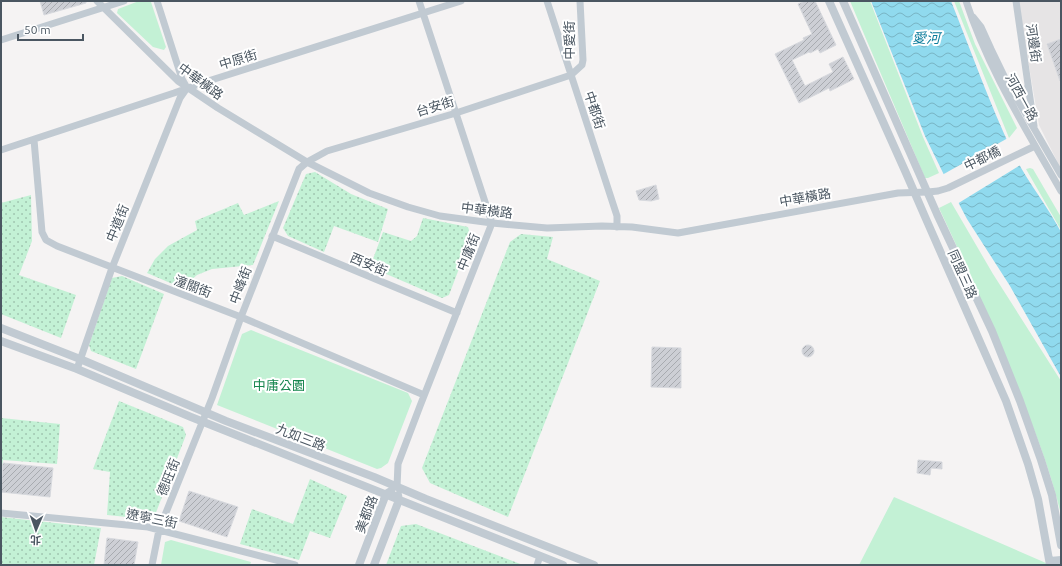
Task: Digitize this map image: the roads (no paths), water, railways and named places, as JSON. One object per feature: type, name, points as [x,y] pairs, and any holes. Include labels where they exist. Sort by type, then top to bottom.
[{"type":"street","name":"中華橫路","points":[[97,1],[186,88],[307,162],[368,193],[440,216],[547,228],[632,227],[678,233],[898,192],[915,193],[938,191]]},
{"type":"street","points":[[1,40],[124,1]]},
{"type":"street","points":[[157,1],[186,88]]},
{"type":"street","name":"中庸街","points":[[396,487],[398,464],[492,223],[419,1]]},
{"type":"street","name":"中原街","points":[[1,150],[186,88],[461,1]]},
{"type":"street","name":"中都街","points":[[547,1],[617,216],[617,227]]},
{"type":"street","name":"中愛街","points":[[571,75],[582,65],[583,60],[580,1]]},
{"type":"street","name":"同盟三路","points":[[829,1],[1006,401],[1028,464],[1038,499],[1050,563]]},
{"type":"street","name":"同盟三路","points":[[843,1],[992,332],[1020,401],[1052,495],[1061,545]]},
{"type":"street","name":"河西一路","points":[[966,1],[982,47],[1010,102],[1061,191]]},
{"type":"street","name":"河邊街","points":[[1016,1],[1034,129]]},
{"type":"street","name":"河西一路","points":[[969,12],[981,27],[990,49],[1013,93],[1061,175]]},
{"type":"street","name":"台安街","points":[[307,162],[327,151],[456,113],[571,75]]},
{"type":"street","name":"中道街","points":[[77,369],[112,268],[180,98],[186,88]]},
{"type":"street","points":[[1013,93],[1028,88]]},
{"type":"street","name":"潼關街","points":[[34,140],[42,232],[46,240],[57,246],[112,268],[241,317],[424,395]]},
{"type":"street","name":"中都橋","points":[[938,191],[948,188],[1035,146]]},
{"type":"street","name":"中峰街","points":[[203,422],[241,317],[297,173],[299,169],[307,162]]},
{"type":"street","name":"西安街","points":[[272,236],[457,313]]},
{"type":"street","name":"九如三路","points":[[1,328],[207,412],[594,565]]},
{"type":"street","name":"九如三路","points":[[1,341],[77,369],[203,422],[563,565]]},
{"type":"street","name":"德旺街","points":[[152,565],[159,530],[203,422]]},
{"type":"street","name":"美都路","points":[[359,565],[386,494],[396,487],[399,500],[374,565]]},
{"type":"street","name":"遼寧三街","points":[[1,513],[148,527],[294,565]]},
{"type":"street","points":[[536,565],[540,556]]},
{"type":"street","points":[[1050,563],[1061,560]]},
{"type":"water","name":"愛河","points":[[871,1],[951,1],[1012,151],[1023,172],[1061,232],[1061,377],[1010,286],[967,219],[946,179],[925,136]]},
{"type":"park label","name":"中庸公園","points":[[279,385]]}]
